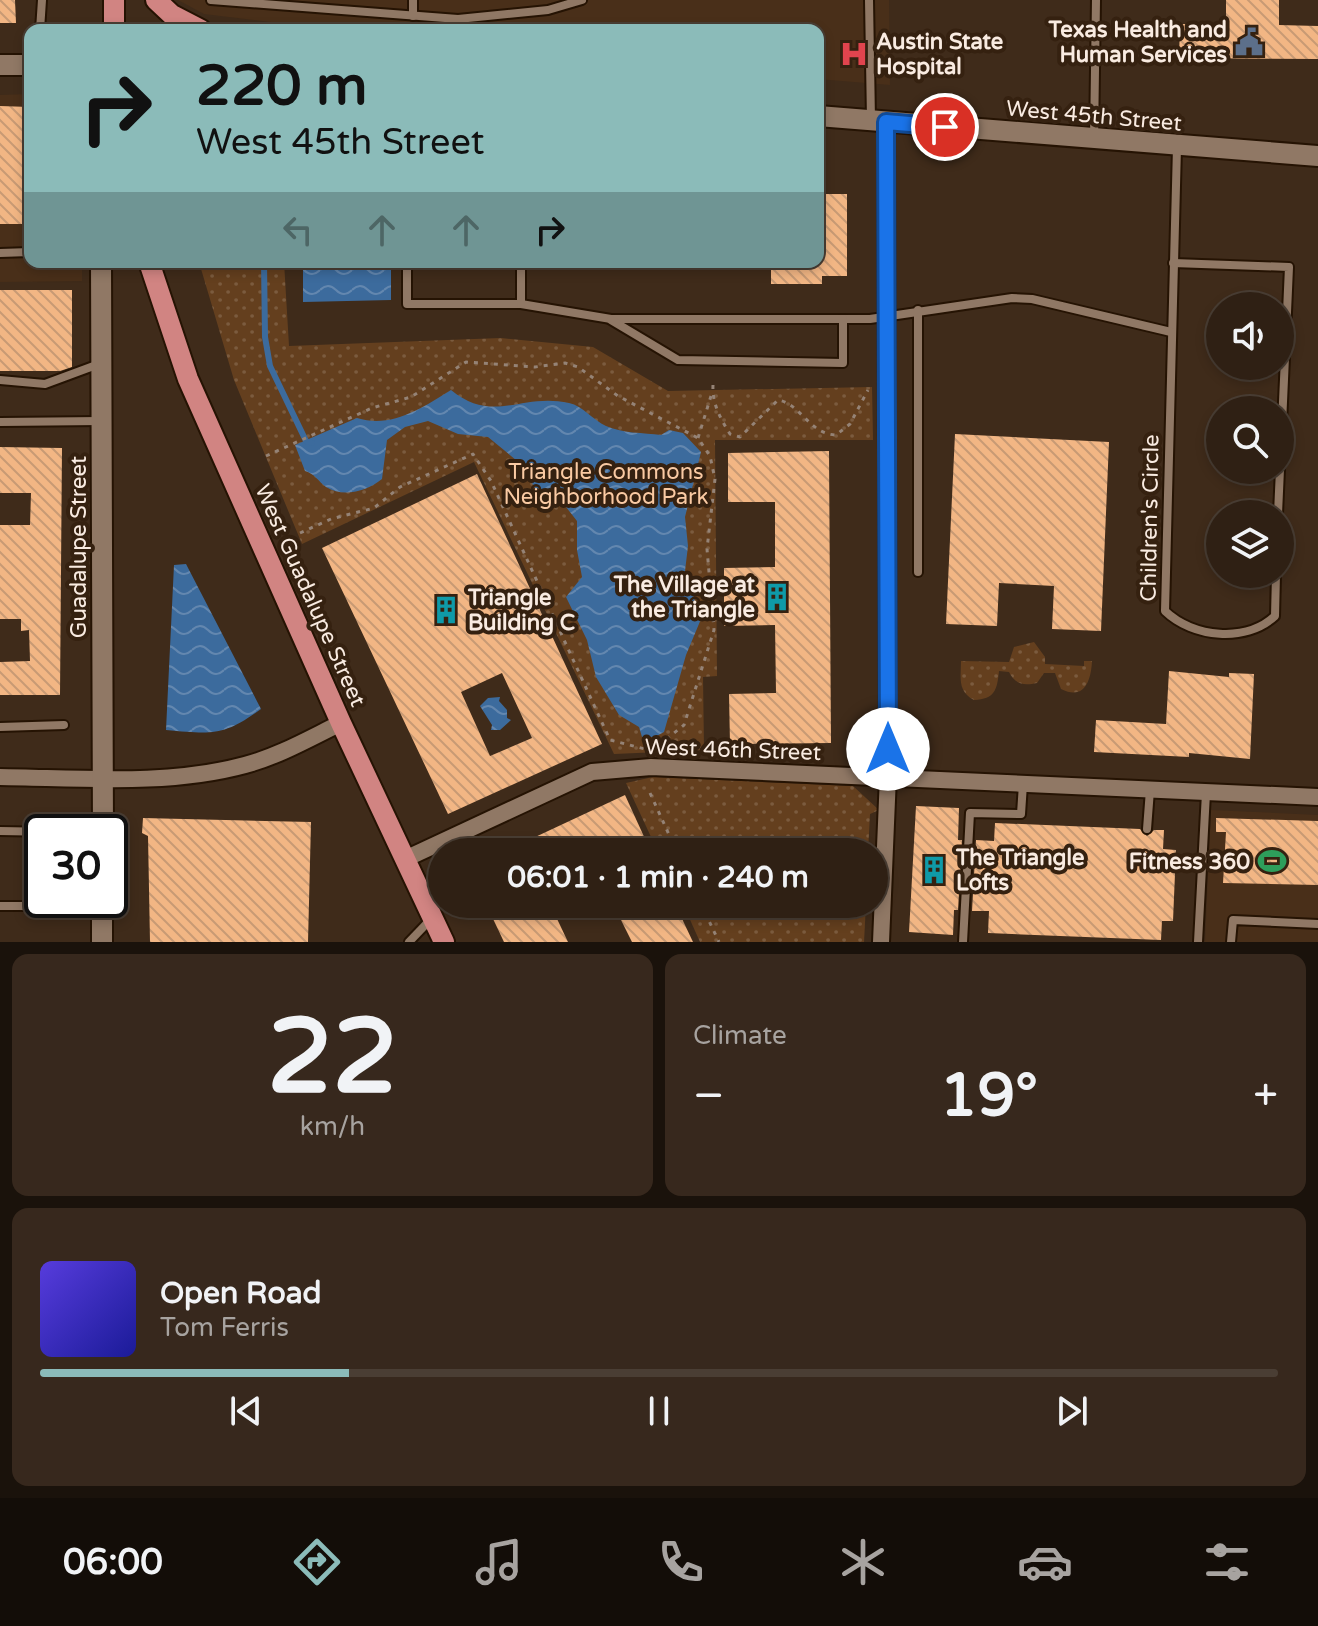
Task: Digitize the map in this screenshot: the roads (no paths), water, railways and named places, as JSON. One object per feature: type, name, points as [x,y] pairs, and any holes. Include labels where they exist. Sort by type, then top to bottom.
[{"type":"main road","points":[[114,0],[114,24]]},
{"type":"main road","points":[[156,0],[172,15],[189,24]]},
{"type":"main road","name":"West Guadalupe Street","points":[[151,268],[188,379],[341,723],[428,907]]},
{"type":"main road","name":"West Guadalupe Street","points":[[433,918],[444,942]]},
{"type":"street","points":[[0,65],[24,65]]},
{"type":"street","name":"West 45th Street","points":[[824,116],[1318,156]]},
{"type":"street","points":[[878,121],[887,318],[888,776],[881,942]]},
{"type":"street","name":"Guadalupe Street","points":[[101,268],[103,814]]},
{"type":"street","points":[[0,777],[102,779],[223,770],[274,755],[341,723]]},
{"type":"street","name":"West 46th Street","points":[[405,859],[592,772],[651,767],[1318,797]]},
{"type":"street","points":[[102,918],[102,942]]},
{"type":"lane","points":[[40,24],[42,0]]},
{"type":"lane","points":[[211,0],[458,19],[548,10],[582,0]]},
{"type":"lane","points":[[413,0],[413,16]]},
{"type":"lane","points":[[869,0],[878,121]]},
{"type":"lane","points":[[1094,139],[1096,0]]},
{"type":"lane","name":"Children's Circle","points":[[1177,146],[1165,611],[1190,628],[1247,632],[1275,616],[1276,588]]},
{"type":"lane","points":[[0,253],[24,252]]},
{"type":"lane","points":[[1173,263],[1289,267],[1279,500]]},
{"type":"lane","points":[[407,268],[407,304],[521,304],[611,319],[843,319],[887,318],[991,299],[1032,299],[1171,332]]},
{"type":"lane","points":[[521,268],[521,304]]},
{"type":"lane","points":[[918,310],[918,572]]},
{"type":"lane","points":[[611,319],[678,360],[843,363],[843,319]]},
{"type":"lane","points":[[0,380],[45,384],[101,364]]},
{"type":"lane","points":[[0,422],[102,421]]},
{"type":"lane","points":[[0,727],[64,725]]},
{"type":"lane","points":[[963,942],[970,813],[1021,814],[1023,784]]},
{"type":"lane","points":[[1147,829],[1150,790]]},
{"type":"lane","points":[[1198,942],[1206,793]]},
{"type":"lane","points":[[0,831],[24,831]]},
{"type":"lane","points":[[0,906],[24,905]]},
{"type":"lane","points":[[409,942],[432,918]]},
{"type":"lane","points":[[1231,942],[1233,920],[1318,924]]},
{"type":"water","points":[[303,268],[391,268],[391,300],[303,302]]},
{"type":"water","points":[[451,390],[466,400],[495,407],[536,401],[569,403],[619,430],[661,435],[669,430],[683,433],[701,452],[685,517],[688,546],[685,571],[701,619],[686,655],[664,732],[655,737],[642,737],[639,727],[619,715],[596,677],[587,640],[566,597],[582,577],[577,550],[577,521],[566,507],[536,490],[522,465],[488,437],[458,434],[428,421],[405,427],[387,440],[382,479],[355,492],[333,490],[305,471],[295,445],[357,418],[382,421],[406,415]]},
{"type":"water","points":[[186,564],[261,709],[237,725],[216,732],[166,730],[174,565]]},
{"type":"water","points":[[500,697],[499,701],[507,710],[507,718],[511,720],[500,730],[491,730],[492,725],[480,706],[488,698]]},
{"type":"waterway","points":[[264,268],[265,337],[270,366],[306,441],[312,443]]},
{"type":"place","name":"Texas Health and Human Services","points":[[1249,42]]},
{"type":"place","name":"Austin State Hospital","points":[[854,54]]},
{"type":"place","name":"The Village at the Triangle","points":[[777,597]]},
{"type":"place","name":"Triangle Building C","points":[[446,610]]},
{"type":"place","name":"Fitness 360","points":[[1272,861]]},
{"type":"place","name":"The Triangle Lofts","points":[[934,870]]},
{"type":"park label","name":"Triangle Commons Neighborhood Park","points":[[606,484]]}]
